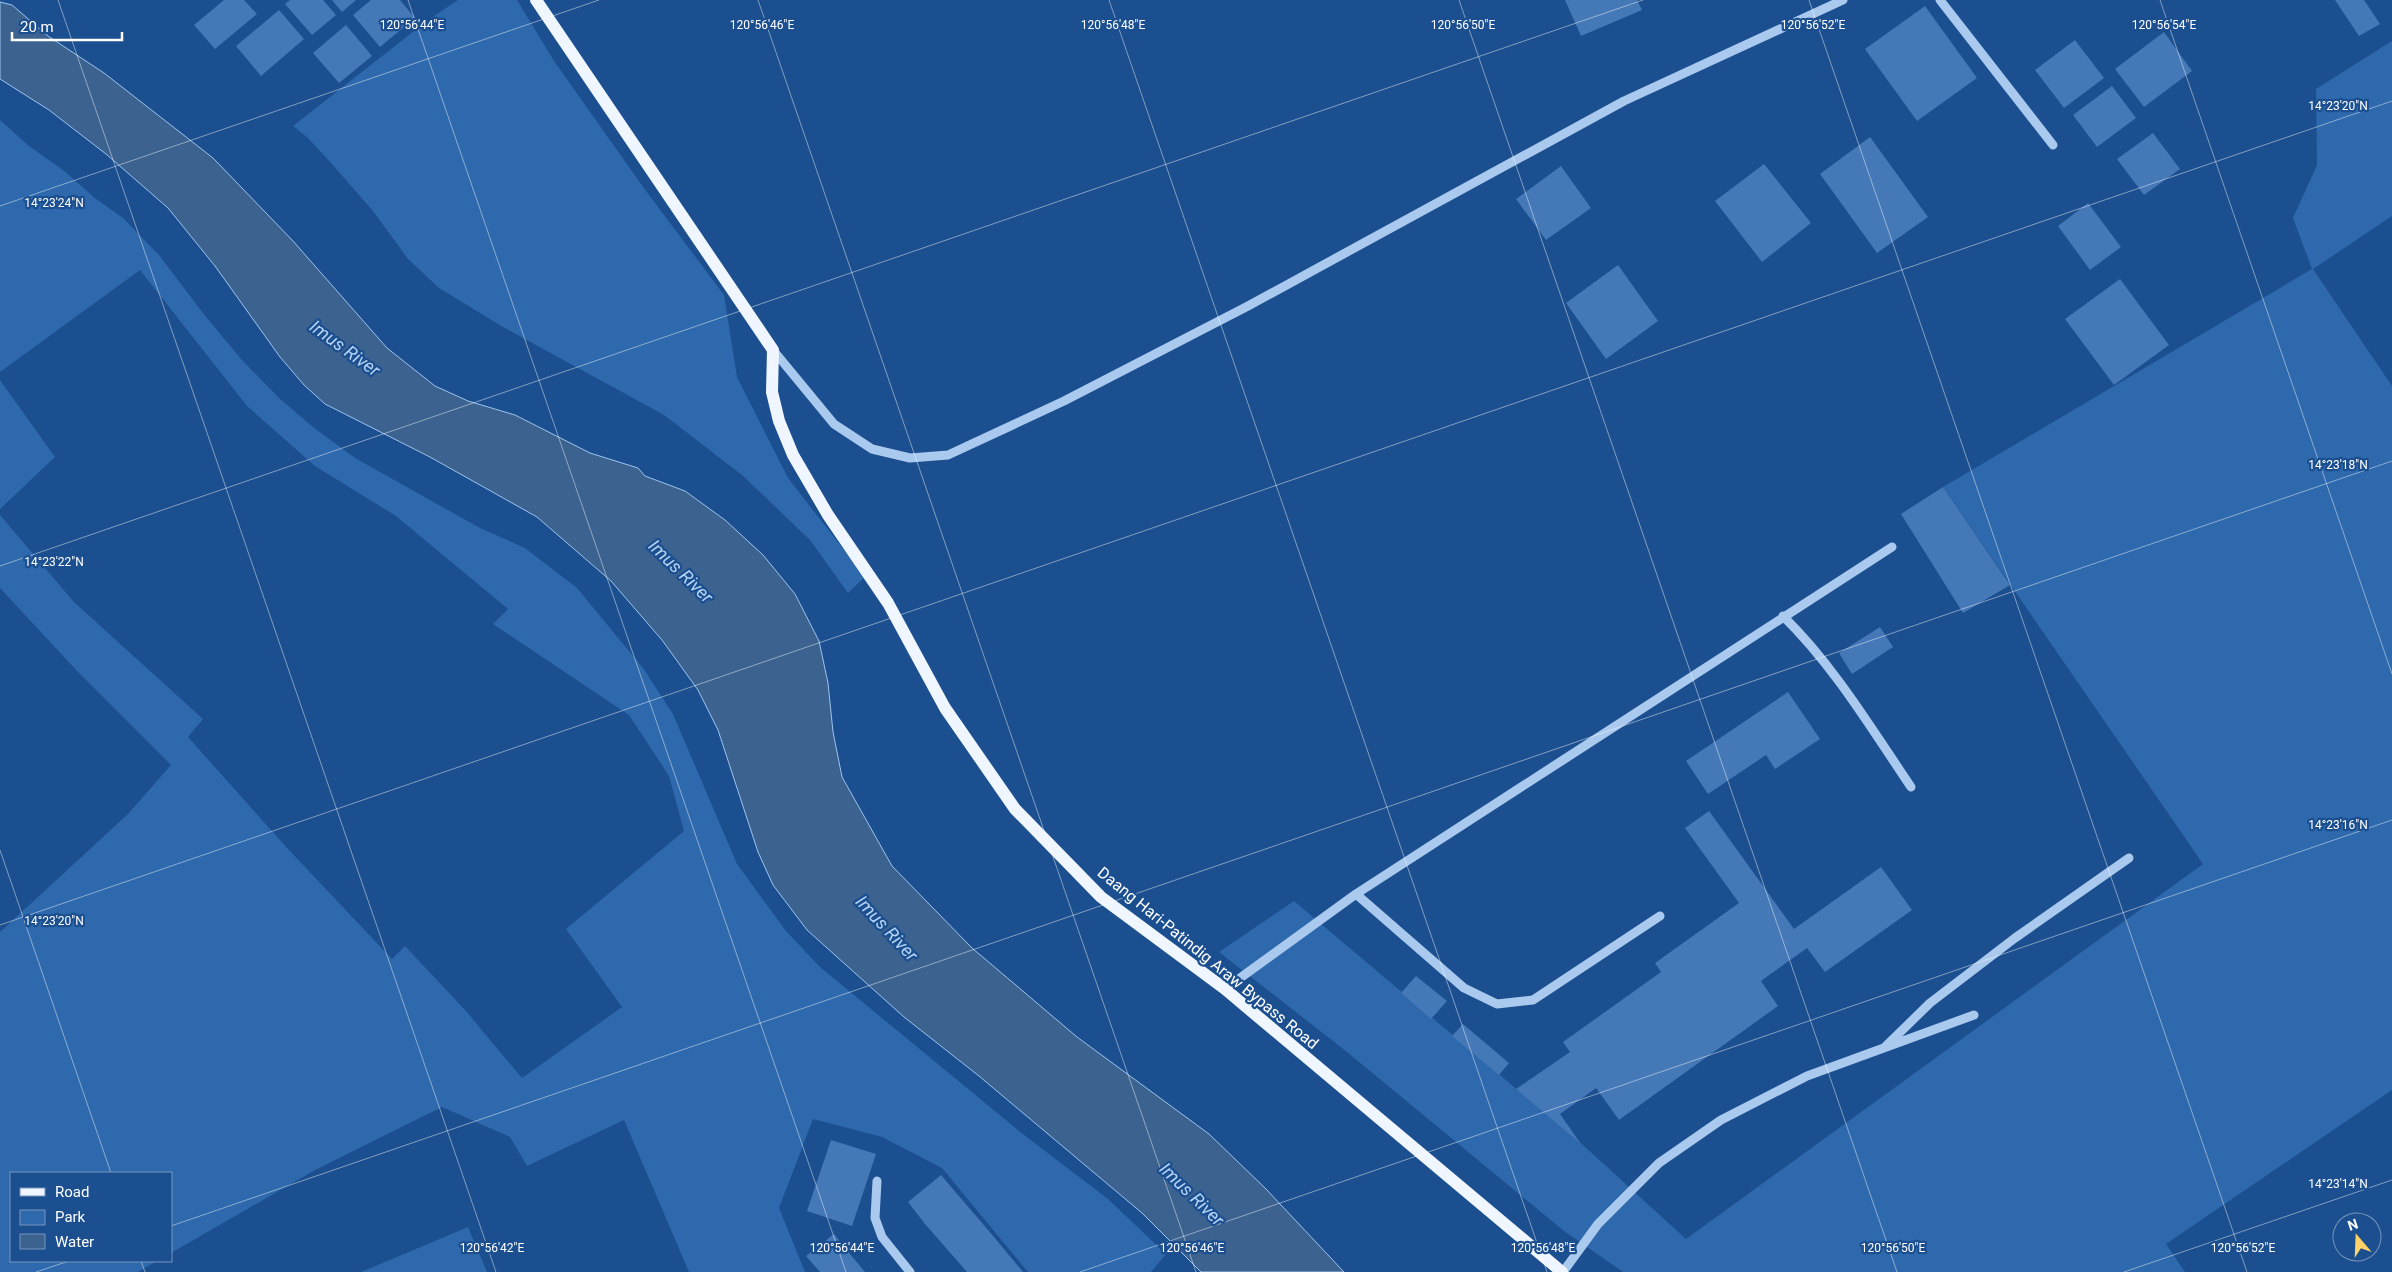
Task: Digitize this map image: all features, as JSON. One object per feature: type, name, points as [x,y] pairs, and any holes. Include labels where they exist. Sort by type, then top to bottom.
[{"type":"main road","points":[[536,0],[773,350]]},
{"type":"main road","name":"Daang Hari-Patindig Araw Bypass Road","points":[[773,350],[772,392],[793,455],[828,515],[888,603],[945,708],[1015,809],[1101,897],[1225,989],[1563,1272]]},
{"type":"street","points":[[773,350],[834,424],[872,450],[910,458],[948,455],[1064,401],[1240,310],[1624,101],[1843,0]]},
{"type":"street","points":[[1940,0],[2053,145]]},
{"type":"street","points":[[1225,989],[1356,894],[1892,547]]},
{"type":"street","points":[[1783,616],[1807,640],[1830,668],[1911,787]]},
{"type":"street","points":[[1882,1050],[1930,1003],[2015,938],[2129,858]]},
{"type":"street","points":[[1356,894],[1464,988],[1497,1004],[1533,1000],[1660,916]]},
{"type":"street","points":[[1563,1272],[1598,1224],[1659,1163],[1721,1120],[1807,1076],[1974,1015]]},
{"type":"street","points":[[877,1181],[875,1218],[882,1237],[910,1272]]},
{"type":"green space","points":[[458,0],[517,0],[554,61],[646,191],[724,295],[737,377],[788,478],[865,577],[848,593],[810,540],[742,475],[664,415],[503,327],[439,288],[408,259],[373,211],[307,137],[293,126],[428,20]]},
{"type":"green space","points":[[2392,41],[2392,216],[2313,269],[2392,386],[2392,1090],[2166,1244],[2185,1272],[1623,1272],[1564,1231],[1347,1052],[1219,952],[1294,901],[1583,1145],[1686,1239],[2203,864],[1943,487],[2312,269],[2293,218],[2317,165],[2316,89]]},
{"type":"green space","points":[[0,120],[29,146],[63,170],[95,198],[123,218],[159,255],[206,317],[242,360],[279,398],[313,427],[355,458],[480,528],[525,548],[577,588],[643,668],[673,714],[737,864],[786,931],[820,967],[1024,1135],[1108,1199],[1166,1254],[1151,1272],[1028,1272],[942,1168],[882,1137],[813,1119],[779,1208],[805,1272],[689,1272],[624,1120],[527,1166],[510,1137],[442,1107],[315,1170],[172,1252],[172,1172],[10,1172],[10,1262],[155,1262],[138,1272],[0,1272],[0,932],[128,814],[171,765],[77,671],[0,588],[0,515],[74,602],[203,719],[188,737],[288,849],[392,959],[405,946],[465,1010],[522,1078],[622,1007],[566,929],[684,831],[669,776],[629,715],[493,624],[508,609],[396,516],[315,466],[247,406],[140,270],[0,372]]},
{"type":"green space","points":[[0,380],[55,457],[0,509]]},
{"type":"green space","points":[[468,1227],[487,1272],[361,1272]]},
{"type":"water","name":"Imus River","points":[[0,2],[12,5],[48,36],[104,73],[213,158],[293,241],[387,348],[435,386],[468,401],[515,415],[590,453],[638,468],[645,476],[685,491],[725,520],[763,555],[795,594],[819,641],[828,683],[833,732],[842,777],[892,866],[972,948],[1077,1037],[1209,1134],[1265,1188],[1344,1272],[1201,1272],[1142,1213],[979,1076],[904,1017],[807,930],[773,885],[758,852],[718,730],[698,690],[662,640],[611,581],[537,517],[430,457],[325,404],[304,385],[280,357],[215,266],[168,208],[106,154],[49,110],[0,79]]},
{"type":"building","points":[[224,0],[244,0],[257,14],[215,49],[194,25]]},
{"type":"building","points":[[290,0],[323,0],[336,15],[312,35],[285,4]]},
{"type":"building","points":[[332,0],[356,0],[342,12]]},
{"type":"building","points":[[371,0],[400,0],[415,18],[380,47],[353,15]]},
{"type":"building","points":[[1565,0],[1637,0],[1642,10],[1581,36]]},
{"type":"building","points":[[2335,0],[2364,0],[2380,24],[2359,36]]},
{"type":"building","points":[[1925,6],[1977,78],[1917,121],[1865,49]]},
{"type":"building","points":[[279,10],[304,39],[261,76],[236,46]]},
{"type":"building","points":[[346,25],[372,56],[339,83],[313,53]]},
{"type":"building","points":[[2164,32],[2192,71],[2144,107],[2115,69]]},
{"type":"building","points":[[2075,40],[2104,78],[2064,108],[2035,70]]},
{"type":"building","points":[[2112,86],[2136,118],[2097,147],[2073,115]]},
{"type":"building","points":[[2153,133],[2180,169],[2144,195],[2117,159]]},
{"type":"building","points":[[1870,137],[1928,217],[1877,253],[1820,174]]},
{"type":"building","points":[[1764,164],[1811,223],[1762,262],[1715,201]]},
{"type":"building","points":[[1561,166],[1591,208],[1546,240],[1516,199]]},
{"type":"building","points":[[2088,203],[2121,247],[2090,270],[2058,226]]},
{"type":"building","points":[[1618,265],[1658,321],[1606,359],[1566,303]]},
{"type":"building","points":[[2120,279],[2169,345],[2114,385],[2065,319]]},
{"type":"building","points":[[1943,487],[2010,585],[1963,613],[1901,514]]},
{"type":"building","points":[[1880,627],[1893,647],[1852,674],[1839,653]]},
{"type":"building","points":[[1788,692],[1820,739],[1775,769],[1766,755],[1708,794],[1686,761]]},
{"type":"building","points":[[1709,811],[1794,929],[1881,867],[1912,910],[1825,972],[1807,948],[1761,981],[1778,1006],[1619,1120],[1596,1088],[1560,1114],[1581,1144],[1516,1089],[1570,1052],[1563,1042],[1661,972],[1655,963],[1739,903],[1685,828]]},
{"type":"building","points":[[1416,976],[1447,1001],[1431,1019],[1401,993]]},
{"type":"building","points":[[1463,1024],[1509,1063],[1499,1075],[1452,1036]]},
{"type":"building","points":[[831,1140],[876,1154],[852,1226],[807,1211]]},
{"type":"building","points":[[941,1175],[1023,1272],[967,1272],[925,1224],[908,1202]]},
{"type":"building","points":[[834,1234],[865,1272],[820,1272],[806,1256]]}]
